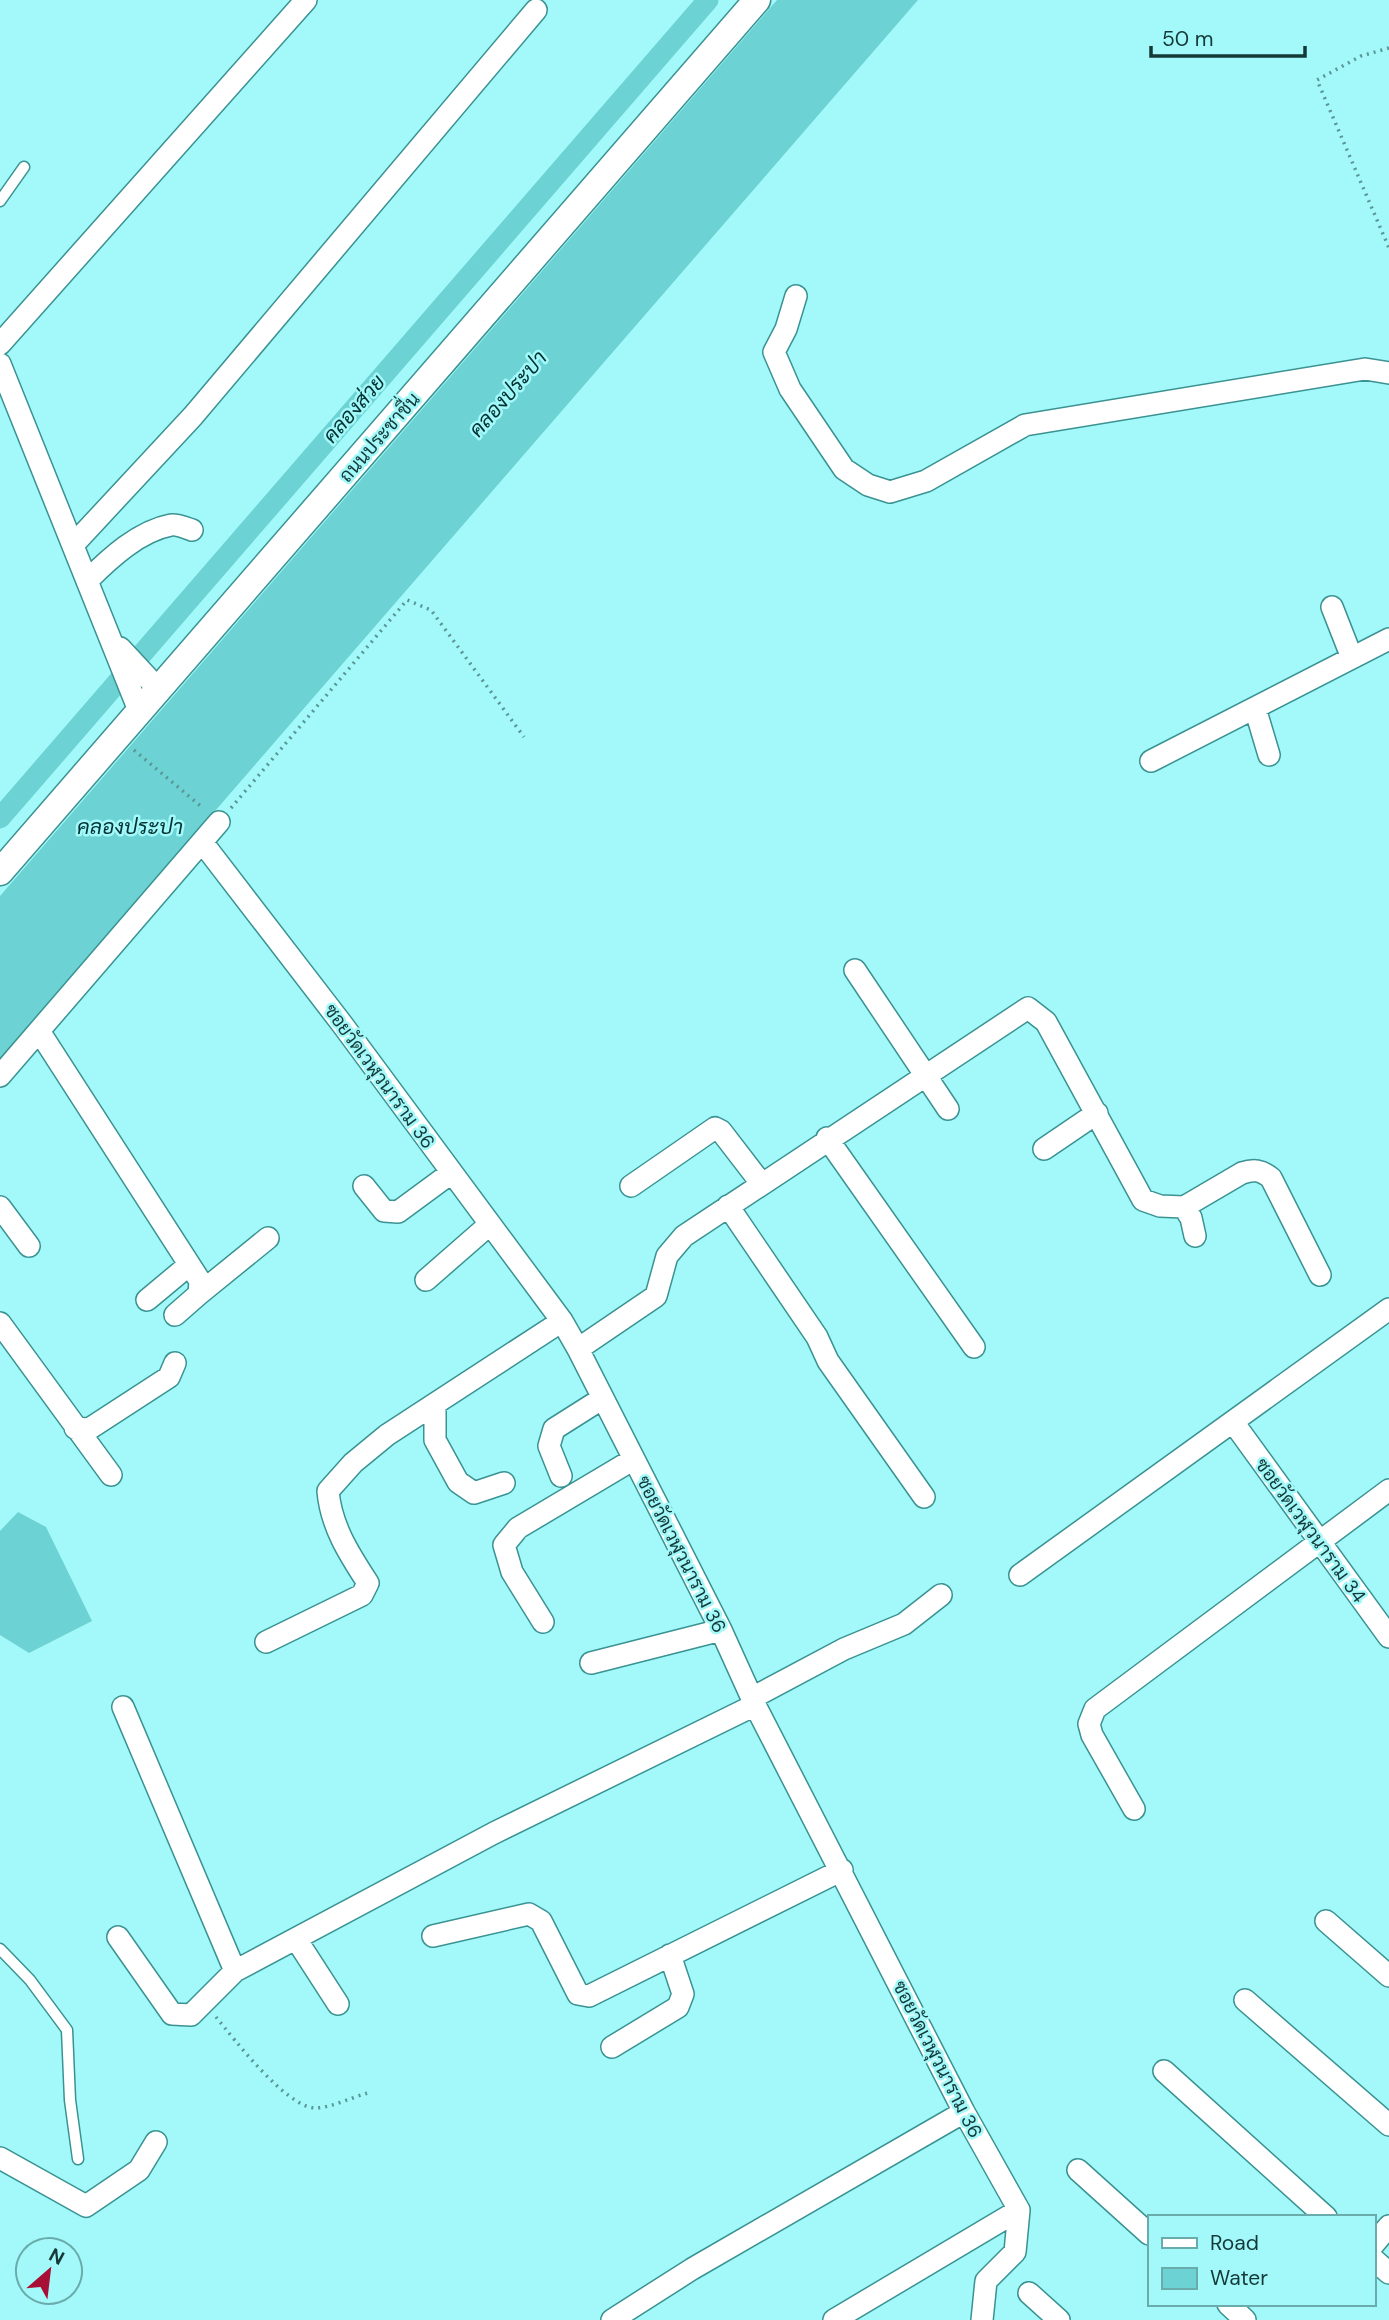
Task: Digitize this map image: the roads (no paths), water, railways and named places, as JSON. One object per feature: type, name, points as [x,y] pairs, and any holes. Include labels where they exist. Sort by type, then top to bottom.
[{"type":"street","points":[[0,344],[306,0]]},
{"type":"street","name":"ถนนประชาชื่น","points":[[0,872],[160,691],[757,0]]},
{"type":"street","points":[[74,545],[193,416],[536,10]]},
{"type":"street","points":[[796,296],[786,329],[774,352],[790,388],[844,469],[868,485],[890,492],[926,481],[1025,425],[1365,369],[1389,373]]},
{"type":"street","points":[[0,364],[140,713]]},
{"type":"street","points":[[88,580],[113,556],[145,536],[173,524],[192,530]]},
{"type":"street","points":[[1151,761],[1255,708],[1341,632],[1389,639]]},
{"type":"street","points":[[112,639],[160,691]]},
{"type":"street","points":[[1255,708],[1269,755]]},
{"type":"street","points":[[0,1076],[202,842],[212,816]]},
{"type":"street","name":"ซอยวัดเวฬุวนาราม 36","points":[[202,842],[342,1024],[489,1226],[562,1321],[964,2112],[1019,2210]]},
{"type":"street","points":[[855,970],[948,1109]]},
{"type":"street","points":[[578,1349],[656,1296],[667,1256],[684,1236],[827,1138],[1028,1008],[1046,1023],[1143,1200],[1160,1206],[1184,1207],[1242,1173],[1265,1173],[1271,1178],[1320,1275]]},
{"type":"street","points":[[39,1031],[201,1281],[199,1294]]},
{"type":"street","points":[[1044,1149],[1097,1113]]},
{"type":"street","points":[[631,1186],[715,1128],[721,1131],[761,1183]]},
{"type":"street","points":[[827,1138],[974,1347]]},
{"type":"street","points":[[365,1186],[384,1211],[398,1212],[451,1173]]},
{"type":"street","points":[[728,1206],[817,1337],[828,1361],[924,1497]]},
{"type":"street","points":[[0,1207],[29,1246]]},
{"type":"street","points":[[1184,1207],[1191,1218],[1195,1236]]},
{"type":"street","points":[[426,1280],[489,1226]]},
{"type":"street","points":[[175,1315],[268,1238]]},
{"type":"street","points":[[147,1300],[189,1265]]},
{"type":"street","points":[[1020,1575],[1389,1309]]},
{"type":"street","points":[[266,1642],[362,1595],[368,1583],[350,1556],[330,1513],[328,1491],[354,1462],[387,1435],[562,1321]]},
{"type":"street","points":[[0,1323],[111,1475]]},
{"type":"street","points":[[75,1428],[89,1429],[169,1377],[176,1363]]},
{"type":"street","points":[[561,1476],[549,1446],[554,1429],[603,1398]]},
{"type":"street","points":[[435,1405],[435,1440],[458,1482],[474,1493],[504,1483]]},
{"type":"street","name":"ซอยวัดเวฬุวนาราม 34","points":[[1233,1422],[1389,1637]]},
{"type":"street","points":[[543,1622],[512,1572],[504,1545],[518,1528],[634,1460]]},
{"type":"street","points":[[1133,1808],[1092,1735],[1088,1724],[1095,1709],[1389,1490]]},
{"type":"street","points":[[118,1937],[172,2014],[191,2015],[235,1971],[494,1833],[753,1701],[844,1649],[904,1624],[942,1595]]},
{"type":"street","points":[[591,1663],[721,1630]]},
{"type":"street","points":[[123,1707],[235,1971]]},
{"type":"street","points":[[433,1936],[529,1914],[541,1921],[578,1994],[589,1996],[842,1870]]},
{"type":"street","points":[[1326,1921],[1389,1976]]},
{"type":"street","points":[[296,1939],[338,2004]]},
{"type":"street","points":[[612,2047],[678,2007],[682,1994],[670,1955]]},
{"type":"street","points":[[1245,2000],[1389,2125]]},
{"type":"street","points":[[1164,2071],[1324,2215]]},
{"type":"street","points":[[612,2320],[692,2269],[964,2112]]},
{"type":"street","points":[[0,2158],[86,2206],[139,2171],[156,2142]]},
{"type":"street","points":[[1078,2170],[1148,2233]]},
{"type":"street","points":[[834,2320],[1019,2210]]},
{"type":"street","points":[[982,2320],[986,2281],[1015,2252],[1019,2210]]},
{"type":"street","points":[[1375,2243],[1389,2226]]},
{"type":"street","points":[[1375,2261],[1389,2273]]},
{"type":"street","points":[[1028,2293],[1059,2320]]},
{"type":"street","points":[[1230,2306],[1245,2320]]},
{"type":"lane","points":[[0,201],[24,167]]},
{"type":"lane","points":[[0,1949],[30,1980],[66,2030],[70,2100],[78,2159]]},
{"type":"water","name":"คลองประปา","points":[[777,0],[918,0],[0,1059],[0,896]]},
{"type":"water","points":[[18,1512],[46,1527],[92,1621],[29,1653],[0,1635],[0,1531]]},
{"type":"waterway","name":"คลองส่วย","points":[[0,818],[708,0]]}]
